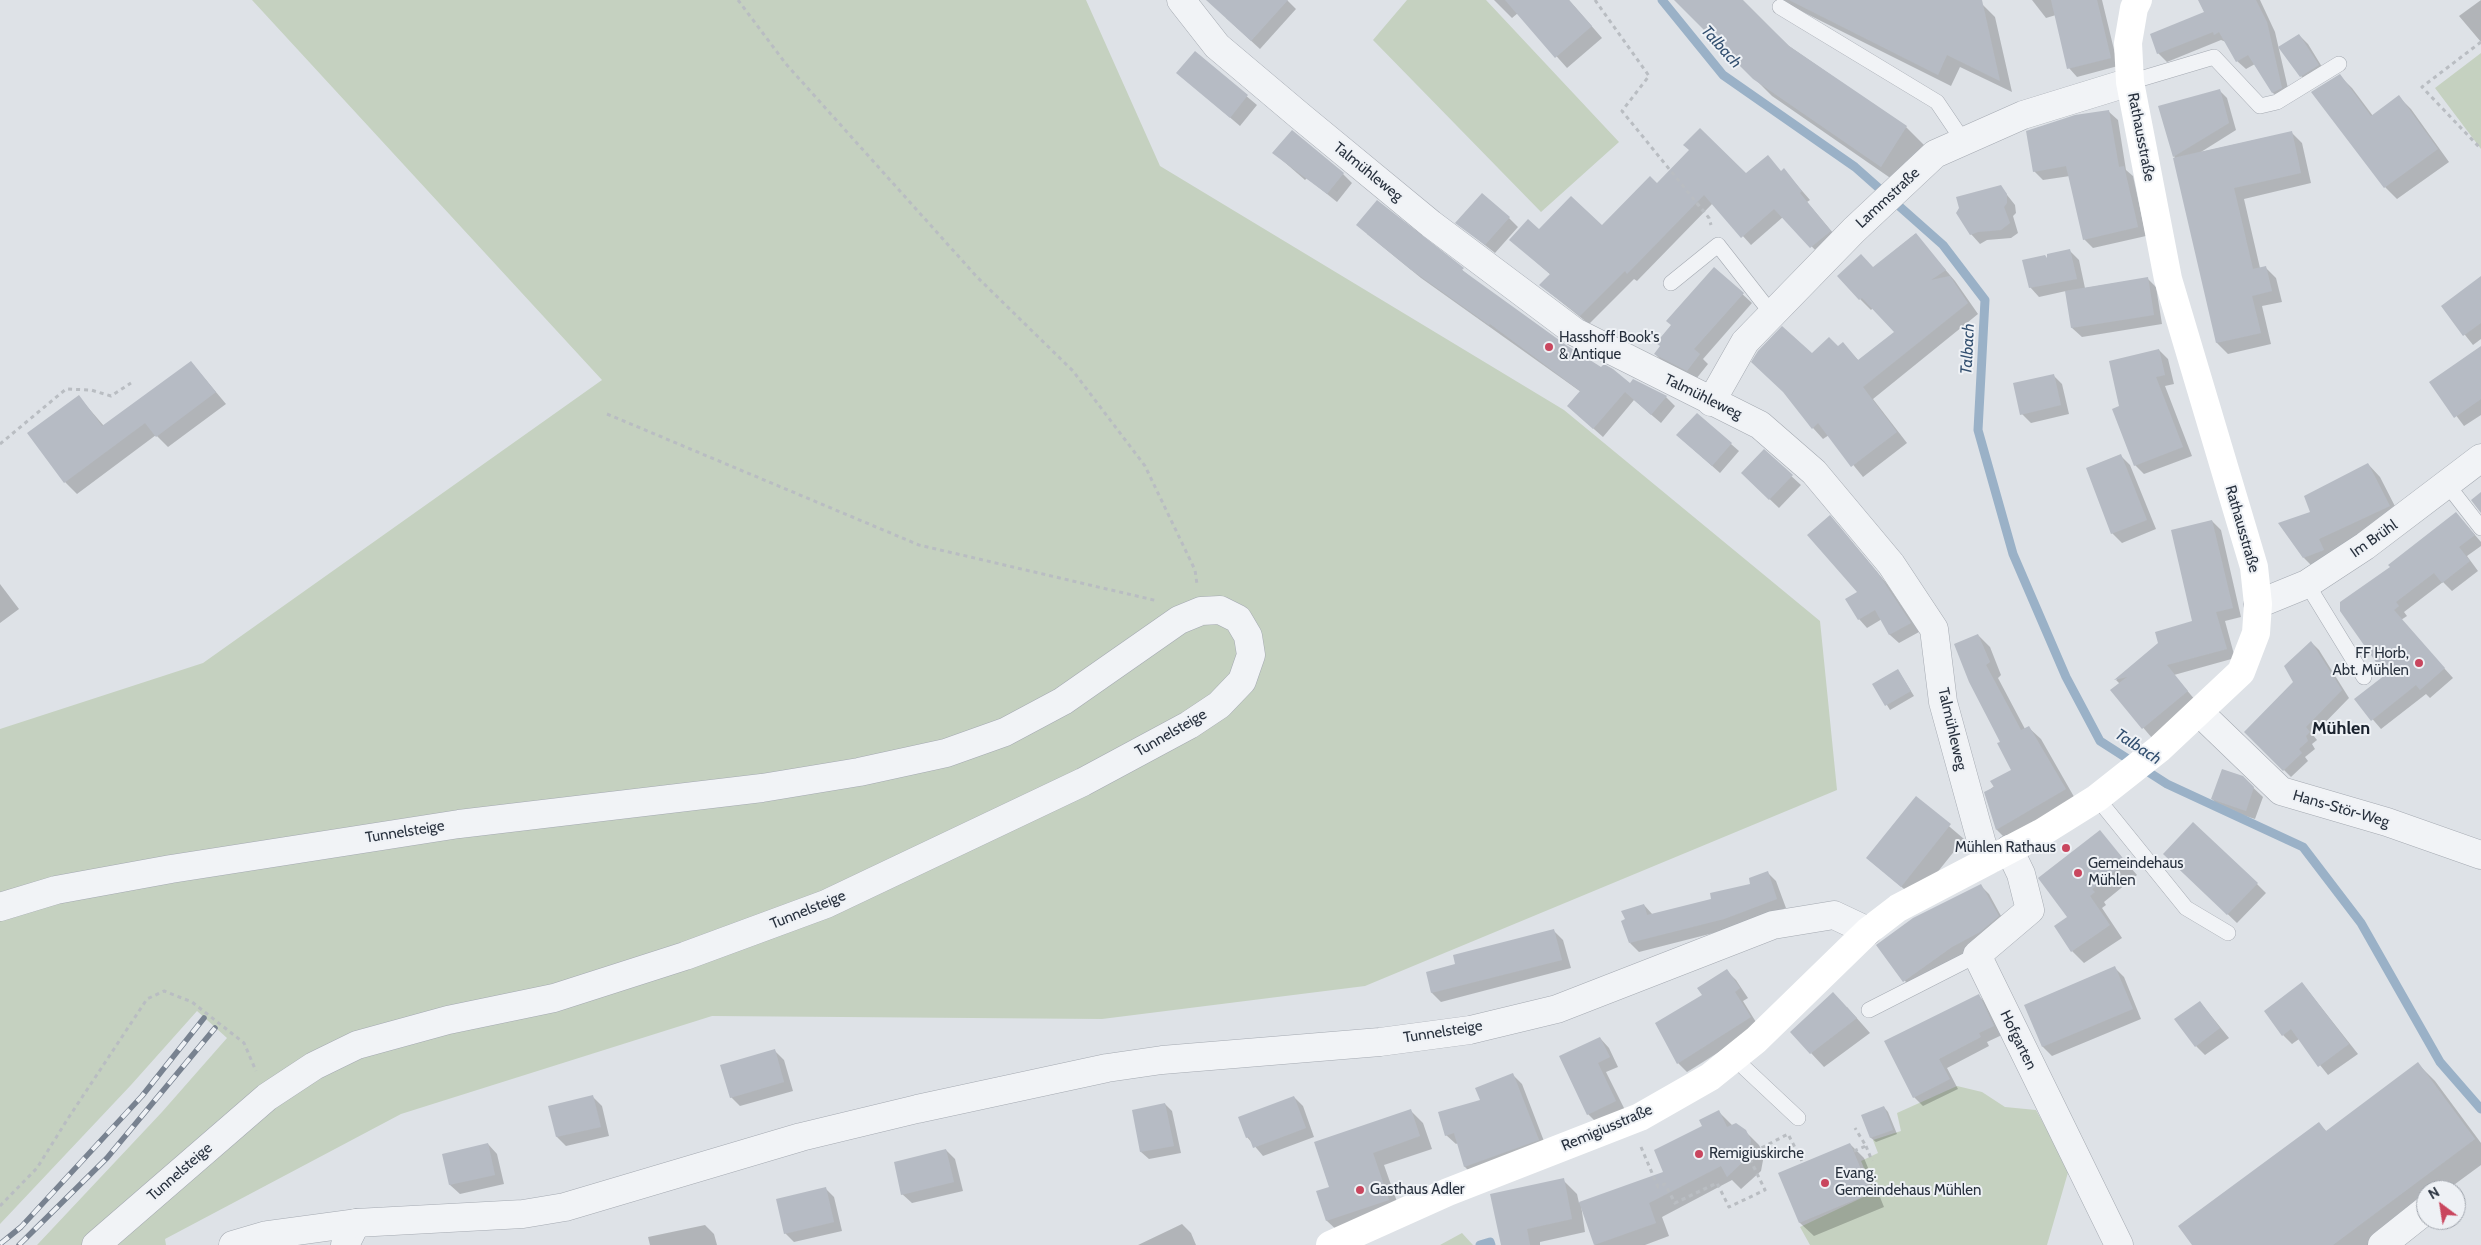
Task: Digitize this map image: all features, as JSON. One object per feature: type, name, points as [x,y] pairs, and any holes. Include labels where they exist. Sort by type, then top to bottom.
[{"type":"main road","name":"Rathausstraße","points":[[1868,931],[1898,908],[2041,833],[2102,794],[2159,749],[2241,672],[2256,633],[2258,604],[2252,559],[2168,279],[2130,82],[2128,42],[2134,8],[2138,0]]},
{"type":"main road","name":"Remigiusstraße","points":[[1330,1245],[1448,1192],[1640,1117],[1710,1077],[1756,1040],[1868,931]]},
{"type":"street","name":"Talmühleweg","points":[[1181,0],[1217,46],[1439,230],[1575,332],[1760,425],[1814,472],[1891,564],[1934,629],[1943,702],[1982,844],[1999,854]]},
{"type":"street","name":"Lammstraße","points":[[1711,402],[1745,342],[1873,212],[1935,154],[2023,115],[2130,82]]},
{"type":"street","name":"Im Brühl","points":[[2258,604],[2308,584],[2365,546],[2481,458]]},
{"type":"street","name":"Tunnelsteige","points":[[0,907],[56,890],[171,869],[459,824],[762,788],[859,772],[946,753],[1005,732],[1063,701],[1178,620],[1202,611],[1220,610],[1238,620],[1248,636],[1251,655],[1242,681],[1219,705],[1189,725],[1083,782],[826,904],[685,956],[554,998],[448,1020],[357,1045],[314,1066],[268,1097],[96,1245]]},
{"type":"street","name":"Hans-Stör-Weg","points":[[2199,712],[2281,792],[2388,822],[2481,855]]},
{"type":"street","points":[[1977,955],[2030,910],[2021,874],[1999,854]]},
{"type":"street","name":"Tunnelsteige","points":[[233,1245],[276,1234],[351,1234],[523,1214],[565,1206],[801,1137],[917,1108],[1107,1068],[1162,1060],[1380,1042],[1480,1028],[1557,1009],[1773,925],[1834,914],[1868,931]]},
{"type":"street","name":"Hofgarten","points":[[1977,955],[2119,1245]]},
{"type":"street","points":[[2382,1245],[2416,1218]]},
{"type":"lane","points":[[1780,8],[1937,102],[1964,142]]},
{"type":"lane","points":[[2130,82],[2214,56],[2260,106],[2277,102],[2339,64]]},
{"type":"lane","points":[[1671,283],[1718,245],[1772,314]]},
{"type":"lane","points":[[2446,483],[2481,528]]},
{"type":"lane","points":[[2308,584],[2364,677]]},
{"type":"lane","points":[[2102,794],[2186,908],[2228,933]]},
{"type":"lane","points":[[1869,1010],[1977,955]]},
{"type":"lane","points":[[1734,1058],[1798,1118]]},
{"type":"path","points":[[607,414],[919,545],[1202,611],[1195,570],[1144,466],[1073,370],[977,277],[786,64],[738,0]]},
{"type":"path","points":[[1595,0],[1649,76],[1622,111],[1709,218],[1718,245]]},
{"type":"path","points":[[2481,42],[2422,87],[2481,149]]},
{"type":"path","points":[[0,444],[66,389],[90,390],[111,396],[132,383]]},
{"type":"path","points":[[0,1206],[38,1168],[66,1120],[147,999],[164,991],[192,1002],[244,1043],[268,1097]]},
{"type":"path","points":[[1629,1121],[1658,1187],[1665,1184],[1675,1203],[1717,1183],[1729,1207],[1764,1190],[1748,1155],[1788,1134],[1803,1163]]},
{"type":"path","points":[[1855,1128],[1866,1146],[1872,1161]]},
{"type":"path","points":[[1854,1151],[1866,1146]]},
{"type":"green space","points":[[252,0],[1086,0],[1160,166],[1564,410],[1820,621],[1837,790],[1365,986],[1102,1019],[712,1016],[401,1114],[165,1239],[166,1245],[37,1245],[162,1112],[227,1038],[197,1011],[131,1085],[0,1224],[0,729],[203,663],[602,380]]},
{"type":"green space","points":[[1407,0],[1486,0],[1619,142],[1541,212],[1373,40]]},
{"type":"green space","points":[[2481,53],[2481,149],[2435,88]]},
{"type":"green space","points":[[1957,1086],[1982,1092],[2005,1107],[2036,1110],[2069,1169],[2047,1245],[1810,1245],[1800,1227],[1874,1192],[1861,1161],[1878,1153],[1873,1140],[1901,1131],[1897,1113]]},
{"type":"green space","points":[[1462,1233],[1473,1245],[1440,1245]]},
{"type":"building","points":[[1206,0],[1288,0],[1251,41]]},
{"type":"building","points":[[1505,0],[1569,0],[1592,26],[1555,58]]},
{"type":"building","points":[[1674,0],[1743,0],[1789,46],[1907,126],[1881,167],[1753,79]]},
{"type":"building","points":[[1789,0],[1982,0],[2000,81],[1947,55],[1938,75]]},
{"type":"building","points":[[2051,0],[2097,0],[2111,58],[2067,69]]},
{"type":"building","points":[[2198,0],[2256,0],[2267,22],[2282,88],[2272,93],[2248,55],[2236,62],[2219,32],[2214,35],[2213,32],[2157,54],[2150,34],[2204,12]]},
{"type":"building","points":[[2299,34],[2319,65],[2300,77],[2278,47]]},
{"type":"building","points":[[1195,51],[1248,95],[1230,118],[1176,73]]},
{"type":"building","points":[[2340,74],[2371,116],[2399,95],[2438,149],[2384,188],[2311,92]]},
{"type":"building","points":[[2220,89],[2229,123],[2173,157],[2158,106]]},
{"type":"building","points":[[2109,110],[2119,167],[2124,166],[2138,227],[2083,240],[2066,166],[2033,172],[2026,131],[2075,115]]},
{"type":"building","points":[[1700,128],[1746,173],[1768,155],[1781,171],[1784,168],[1802,191],[1800,193],[1831,231],[1810,248],[1774,209],[1741,238],[1704,195],[1627,274],[1625,271],[1580,316],[1539,285],[1550,274],[1509,240],[1528,219],[1539,229],[1571,196],[1602,225],[1650,176],[1657,183],[1689,150],[1683,145]]},
{"type":"building","points":[[1292,130],[1344,173],[1327,194],[1272,153]]},
{"type":"building","points":[[2292,131],[2301,173],[2234,188],[2253,269],[2266,266],[2272,291],[2252,296],[2261,333],[2216,343],[2173,158]]},
{"type":"building","points":[[2001,185],[2007,194],[2007,203],[2004,207],[2010,223],[2001,230],[1978,232],[1970,235],[1956,213],[1959,208],[1956,197]]},
{"type":"building","points":[[1482,193],[1510,217],[1485,245],[1455,223]]},
{"type":"building","points":[[1377,200],[1464,268],[1462,270],[1566,345],[1601,367],[1604,364],[1613,369],[1630,383],[1633,379],[1667,396],[1651,415],[1625,392],[1593,429],[1567,406],[1580,391],[1490,324],[1410,269],[1356,225]]},
{"type":"building","points":[[1916,233],[1946,270],[1931,280],[1950,276],[1968,303],[1863,387],[1897,432],[1851,467],[1818,423],[1812,429],[1783,392],[1751,362],[1758,351],[1782,326],[1812,353],[1829,337],[1838,346],[1843,342],[1858,360],[1894,332],[1862,298],[1859,300],[1837,276],[1861,254],[1873,267]]},
{"type":"building","points":[[2070,249],[2077,279],[2029,288],[2022,260],[2045,255],[2047,258],[2047,254]]},
{"type":"building","points":[[1714,267],[1744,293],[1694,349],[1700,354],[1687,371],[1654,354],[1660,346],[1656,343],[1671,325],[1666,321]]},
{"type":"building","points":[[2481,276],[2481,323],[2463,336],[2441,306]]},
{"type":"building","points":[[2148,277],[2154,315],[2071,328],[2065,291]]},
{"type":"building","points":[[2481,346],[2481,399],[2454,418],[2429,382]]},
{"type":"building","points":[[2159,349],[2165,375],[2156,377],[2183,447],[2134,466],[2112,409],[2119,406],[2109,361]]},
{"type":"building","points":[[191,361],[216,392],[156,437],[145,423],[64,483],[27,433],[79,395],[102,426]]},
{"type":"building","points":[[2054,374],[2061,405],[2020,415],[2013,383]]},
{"type":"building","points":[[1697,413],[1732,443],[1712,466],[1676,435]]},
{"type":"building","points":[[1764,449],[1793,475],[1769,500],[1741,473]]},
{"type":"building","points":[[2121,454],[2147,520],[2111,534],[2086,468]]},
{"type":"building","points":[[2368,463],[2390,506],[2319,539],[2324,550],[2303,558],[2278,523],[2310,512],[2304,496]]},
{"type":"building","points":[[2481,492],[2481,513],[2471,500]]},
{"type":"building","points":[[2456,512],[2475,535],[2459,547],[2470,561],[2442,583],[2434,573],[2396,602],[2399,606],[2394,610],[2445,668],[2420,690],[2416,685],[2371,721],[2354,699],[2385,675],[2340,611],[2340,602],[2390,567],[2388,565]]},
{"type":"building","points":[[1830,515],[1878,573],[1911,623],[1889,635],[1875,610],[1858,620],[1845,599],[1857,592],[1807,535]]},
{"type":"building","points":[[2212,520],[2233,608],[2216,612],[2227,649],[2167,665],[2188,691],[2142,729],[2110,690],[2127,677],[2114,680],[2158,643],[2155,632],[2192,621],[2171,530]]},
{"type":"building","points":[[1978,634],[1990,662],[1986,665],[2021,730],[2029,726],[2066,789],[1996,830],[1984,792],[1994,787],[1990,781],[2011,770],[1997,743],[2000,742],[1969,682],[1954,644]]},
{"type":"building","points":[[2311,641],[2342,690],[2306,727],[2310,732],[2306,736],[2308,741],[2299,749],[2302,753],[2283,771],[2244,732],[2293,682],[2284,666]]},
{"type":"building","points":[[1898,669],[1911,691],[1885,706],[1872,684]]},
{"type":"building","points":[[2222,769],[2243,776],[2254,787],[2246,811],[2211,799]]},
{"type":"building","points":[[1916,796],[1951,824],[1901,887],[1866,858]]},
{"type":"building","points":[[2193,822],[2258,883],[2227,915],[2163,854]]},
{"type":"building","name":"Gemeindehaus Mühlen","points":[[2100,830],[2126,862],[2092,889],[2095,892],[2090,896],[2110,925],[2071,952],[2054,926],[2067,917],[2038,878]]},
{"type":"building","points":[[1768,871],[1777,899],[1724,919],[1629,943],[1621,921],[1625,919],[1621,911],[1644,904],[1647,915],[1711,899],[1710,893],[1750,884],[1749,878]]},
{"type":"building","points":[[1981,884],[1999,916],[1980,932],[1952,947],[1903,982],[1876,945],[1913,918]]},
{"type":"building","points":[[1554,929],[1562,960],[1431,993],[1426,972],[1455,964],[1453,955]]},
{"type":"building","points":[[2115,966],[2133,1009],[2042,1047],[2024,1005]]},
{"type":"building","points":[[1727,969],[1740,988],[1735,992],[1751,1017],[1677,1064],[1655,1023],[1702,995],[1697,988]]},
{"type":"building","points":[[2302,982],[2349,1044],[2318,1067],[2291,1029],[2282,1036],[2264,1011]]},
{"type":"building","points":[[1833,992],[1857,1018],[1810,1054],[1790,1032]]},
{"type":"building","points":[[1979,994],[1994,1026],[1979,1033],[1981,1037],[1939,1059],[1950,1079],[1913,1098],[1884,1041]]},
{"type":"building","points":[[2200,1001],[2220,1028],[2195,1047],[2174,1019]]},
{"type":"building","points":[[1600,1037],[1610,1057],[1598,1063],[1616,1101],[1587,1115],[1559,1056]]},
{"type":"building","points":[[775,1049],[784,1082],[730,1098],[720,1065]]},
{"type":"building","points":[[2418,1062],[2475,1139],[2420,1180],[2416,1180],[2416,1183],[2333,1245],[2192,1245],[2178,1226],[2319,1122],[2326,1131]]},
{"type":"building","points":[[1513,1073],[1539,1140],[1464,1167],[1454,1133],[1445,1136],[1438,1112],[1480,1100],[1475,1088]]},
{"type":"building","points":[[593,1095],[601,1127],[556,1137],[548,1106]]},
{"type":"building","points":[[1294,1096],[1306,1128],[1253,1148],[1249,1137],[1246,1138],[1238,1117]]},
{"type":"building","points":[[1165,1103],[1174,1146],[1140,1152],[1132,1110]]},
{"type":"building","points":[[1884,1106],[1893,1130],[1870,1138],[1861,1115]]},
{"type":"building","points":[[1411,1109],[1420,1136],[1373,1153],[1389,1200],[1326,1221],[1316,1191],[1329,1187],[1314,1142]]},
{"type":"building","points":[[1719,1110],[1727,1127],[1736,1123],[1746,1130],[1751,1140],[1748,1157],[1727,1177],[1721,1166],[1649,1203],[1656,1223],[1594,1245],[1579,1202],[1663,1172],[1654,1150],[1702,1126],[1699,1120]]},
{"type":"building","points":[[488,1143],[495,1175],[449,1185],[442,1154]]},
{"type":"building","name":"Evang. Gemeindehaus Mühlen","points":[[1850,1143],[1871,1193],[1799,1223],[1778,1173]]},
{"type":"building","points":[[946,1149],[954,1182],[901,1195],[894,1162]]},
{"type":"building","points":[[1564,1178],[1572,1219],[1527,1229],[1530,1245],[1501,1245],[1490,1194]]},
{"type":"building","points":[[826,1187],[834,1222],[784,1234],[776,1199]]},
{"type":"waterway","name":"Talbach","points":[[1662,0],[1723,75],[1855,167],[1943,245],[1985,300],[1978,430],[2013,554],[2066,677],[2100,741],[2167,784],[2303,847],[2361,923],[2440,1062],[2481,1109]]},
{"type":"waterway","points":[[1480,1245],[1490,1242],[1491,1245]]},
{"type":"railway","points":[[0,1244],[21,1227],[142,1096],[204,1018]]},
{"type":"railway","points":[[19,1245],[107,1158],[215,1028]]},
{"type":"place","name":"Hasshoff Book's & Antique","points":[[1549,347]]},
{"type":"place","name":"FF Horb, Abt. Mühlen","points":[[2419,663]]},
{"type":"place","name":"Mühlen Rathaus","points":[[2066,848]]},
{"type":"place","name":"Gemeindehaus Mühlen","points":[[2078,873]]},
{"type":"place","name":"Remigiuskirche","points":[[1699,1154]]},
{"type":"place","name":"Evang. Gemeindehaus Mühlen","points":[[1825,1183]]},
{"type":"place","name":"Gasthaus Adler","points":[[1360,1190]]},
{"type":"district","name":"Mühlen","points":[[2341,729]]}]
